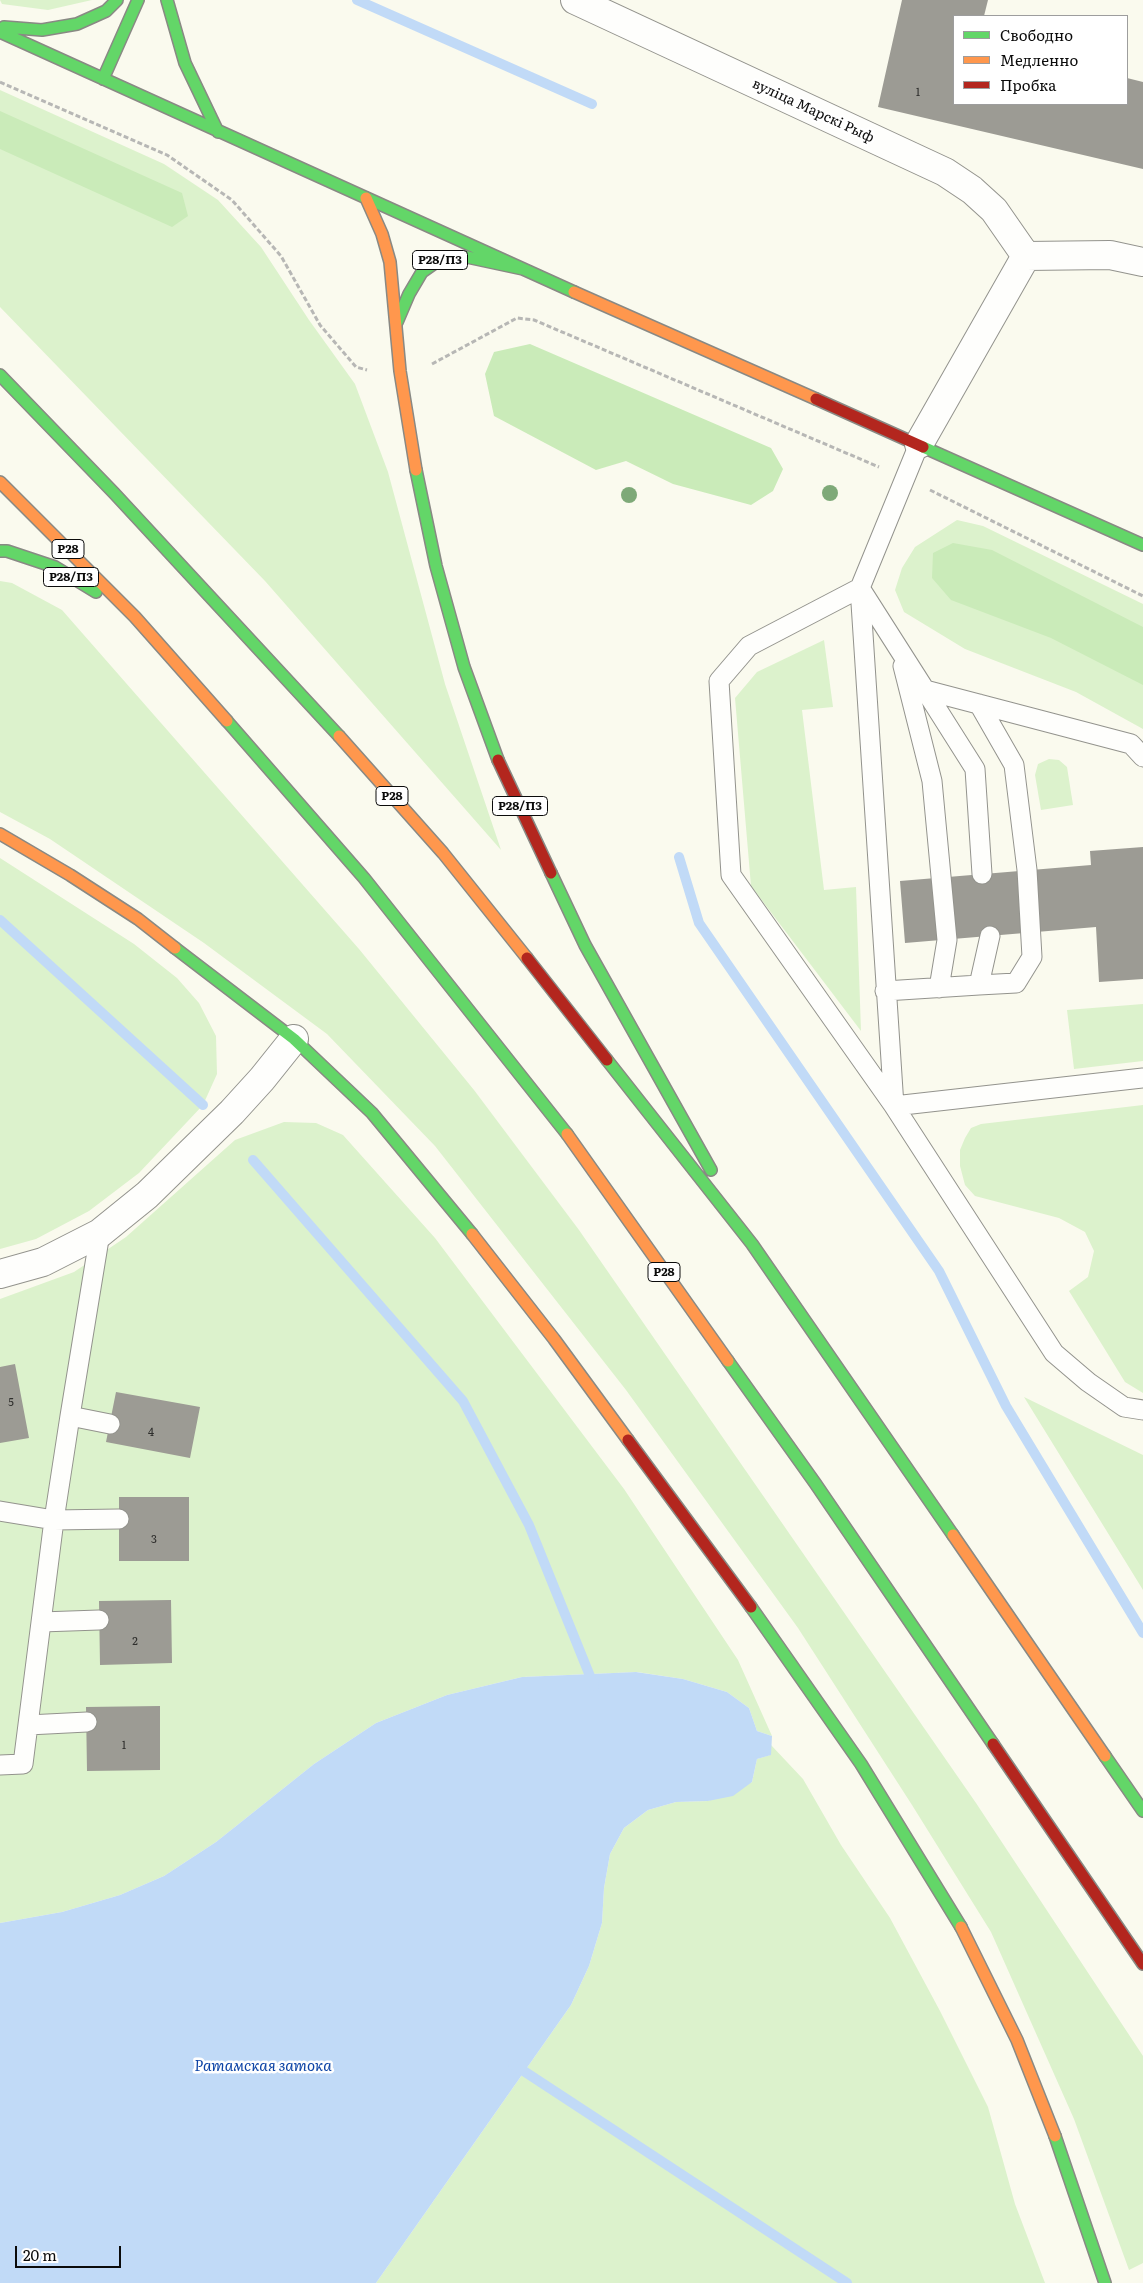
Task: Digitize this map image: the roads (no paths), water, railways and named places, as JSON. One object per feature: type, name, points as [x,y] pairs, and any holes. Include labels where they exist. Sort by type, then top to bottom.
[{"type":"main road","points":[[0,27],[42,30],[77,24],[106,11],[117,0]]},
{"type":"main road","points":[[103,79],[138,0]]},
{"type":"main road","points":[[167,0],[185,63],[218,132]]},
{"type":"main road","name":"Р28/П3","points":[[0,32],[523,269],[1141,544]]},
{"type":"main road","name":"Р28/П3","points":[[366,198],[382,234],[390,262],[400,371],[415,465],[436,566],[464,666],[497,758],[586,945],[752,1244]]},
{"type":"main road","name":"Р28/П3","points":[[395,328],[409,294],[422,272],[439,260],[467,257],[523,269]]},
{"type":"main road","name":"Р28","points":[[0,374],[114,493],[310,704],[443,854],[752,1244],[1143,1811]]},
{"type":"main road","name":"Р28","points":[[0,482],[135,617],[364,878],[553,1116],[815,1483],[1143,1964]]},
{"type":"main road","name":"Р28/П3","points":[[0,550],[55,567],[135,617]]},
{"type":"main road","points":[[0,834],[70,875],[138,919],[294,1039],[372,1113],[477,1240],[662,1483],[775,1639],[860,1764],[960,1926],[1016,2040],[1045,2108],[1094,2243],[1105,2283]]},
{"type":"street","name":"вуліца Марскі Рыф","points":[[575,0],[945,172],[972,190],[994,210],[1026,256]]},
{"type":"street","points":[[919,444],[1026,256],[1110,255],[1143,262]]},
{"type":"street","points":[[0,1274],[43,1262],[100,1233],[147,1195],[232,1112],[294,1039]]},
{"type":"lane","points":[[894,1106],[860,588],[919,444]]},
{"type":"lane","points":[[860,588],[975,769],[982,874]]},
{"type":"lane","points":[[860,588],[749,646],[719,681],[731,876],[894,1106],[1054,1353],[1088,1382],[1124,1407],[1143,1410]]},
{"type":"lane","points":[[898,648],[932,781],[946,940],[939,988]]},
{"type":"lane","points":[[924,690],[1139,750]]},
{"type":"lane","points":[[885,991],[1016,983],[1032,957],[1027,870],[1014,765],[979,704]]},
{"type":"lane","points":[[979,985],[990,936]]},
{"type":"lane","points":[[894,1106],[1143,1078]]},
{"type":"lane","points":[[0,1764],[23,1764],[54,1520],[100,1233]]},
{"type":"lane","points":[[70,1416],[110,1424]]},
{"type":"lane","points":[[0,1511],[54,1520],[119,1519]]},
{"type":"lane","points":[[41,1622],[99,1620]]},
{"type":"lane","points":[[28,1724],[87,1722]]},
{"type":"water","name":"Ратамская затока","points":[[636,1672],[683,1679],[727,1692],[749,1708],[757,1731],[772,1736],[771,1755],[757,1759],[752,1782],[733,1796],[708,1801],[676,1802],[648,1810],[624,1828],[610,1854],[604,1888],[602,1923],[589,1966],[571,2005],[376,2283],[0,2283],[0,1923],[62,1912],[120,1895],[164,1876],[216,1842],[314,1764],[376,1723],[447,1695],[522,1677]]},
{"type":"waterway","points":[[357,0],[592,104]]},
{"type":"waterway","points":[[679,857],[699,923],[939,1271],[1006,1406],[1143,1633]]},
{"type":"waterway","points":[[0,920],[203,1105]]},
{"type":"waterway","points":[[253,1160],[463,1401],[529,1525],[594,1686]]},
{"type":"waterway","points":[[513,2064],[847,2283]]}]
